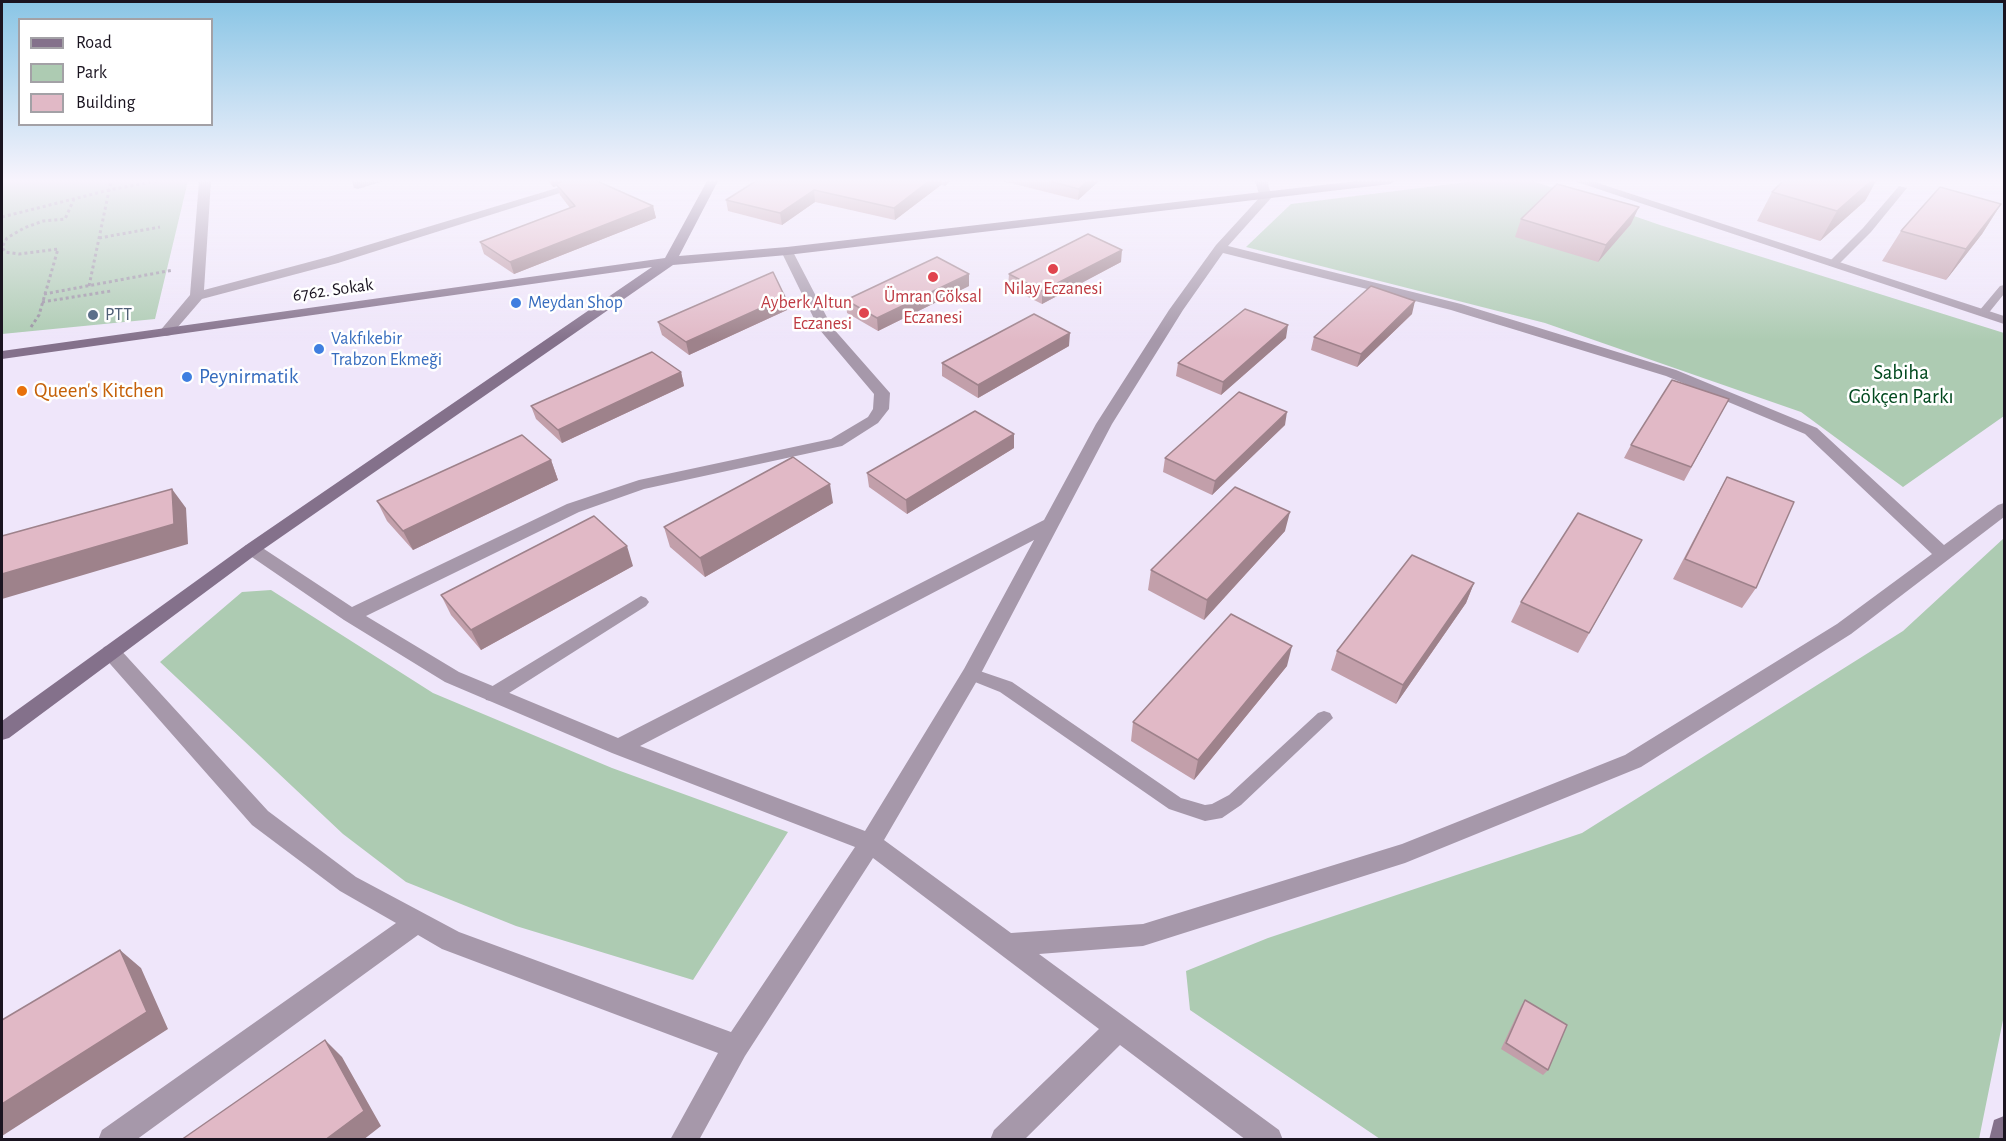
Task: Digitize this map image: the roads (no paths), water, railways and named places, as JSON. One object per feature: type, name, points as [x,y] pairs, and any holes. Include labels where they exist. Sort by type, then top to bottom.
[{"type":"main road","points":[[2,732],[252,549],[670,261],[684,234]]},
{"type":"main road","name":"6762. Sokak","points":[[7,354],[670,261],[788,251],[916,234]]},
{"type":"main road","points":[[2003,1140],[2004,1130]]},
{"type":"street","points":[[197,296],[201,234]]},
{"type":"street","points":[[166,332],[197,296],[333,260],[418,234]]},
{"type":"street","points":[[684,1140],[736,1047],[870,843],[971,674],[1104,424],[1176,310],[1230,234]]},
{"type":"street","points":[[1742,234],[2004,320]]},
{"type":"street","points":[[1220,248],[1456,307],[1671,373],[1811,431],[1942,553]]},
{"type":"street","points":[[351,615],[573,508],[639,485],[715,466],[836,443],[873,420],[881,409],[882,393],[826,329],[788,251]]},
{"type":"street","points":[[1007,945],[1143,935],[1405,853],[1633,760],[1844,628],[2004,509]]},
{"type":"street","points":[[619,747],[1050,524]]},
{"type":"street","points":[[252,549],[351,615],[452,677],[619,747],[870,843],[1269,1140]]},
{"type":"street","points":[[111,652],[260,818],[348,884],[451,941],[736,1047]]},
{"type":"street","points":[[112,1140],[416,923]]},
{"type":"street","points":[[1004,1140],[1119,1028]]},
{"type":"lane","points":[[1833,264],[1863,234]]},
{"type":"lane","points":[[1983,313],[2004,288]]},
{"type":"lane","points":[[492,694],[640,602]]},
{"type":"lane","points":[[971,674],[1006,687],[1174,804],[1205,813],[1215,812],[1235,800],[1324,718]]},
{"type":"place","name":"Nilay Eczanesi","points":[[1053,269]]},
{"type":"place","name":"Ümran Göksal Eczanesi","points":[[933,277]]},
{"type":"place","name":"Meydan Shop","points":[[516,303]]},
{"type":"place","name":"Ayberk Altun Eczanesi","points":[[864,313]]},
{"type":"place","name":"PTT","points":[[93,315]]},
{"type":"place","name":"Vakfıkebir Trabzon Ekmeği","points":[[319,349]]},
{"type":"place","name":"Peynirmatik","points":[[187,377]]},
{"type":"place","name":"Queen's Kitchen","points":[[22,391]]},
{"type":"park label","name":"Sabiha Gökçen Parkı","points":[[1901,385]]}]
